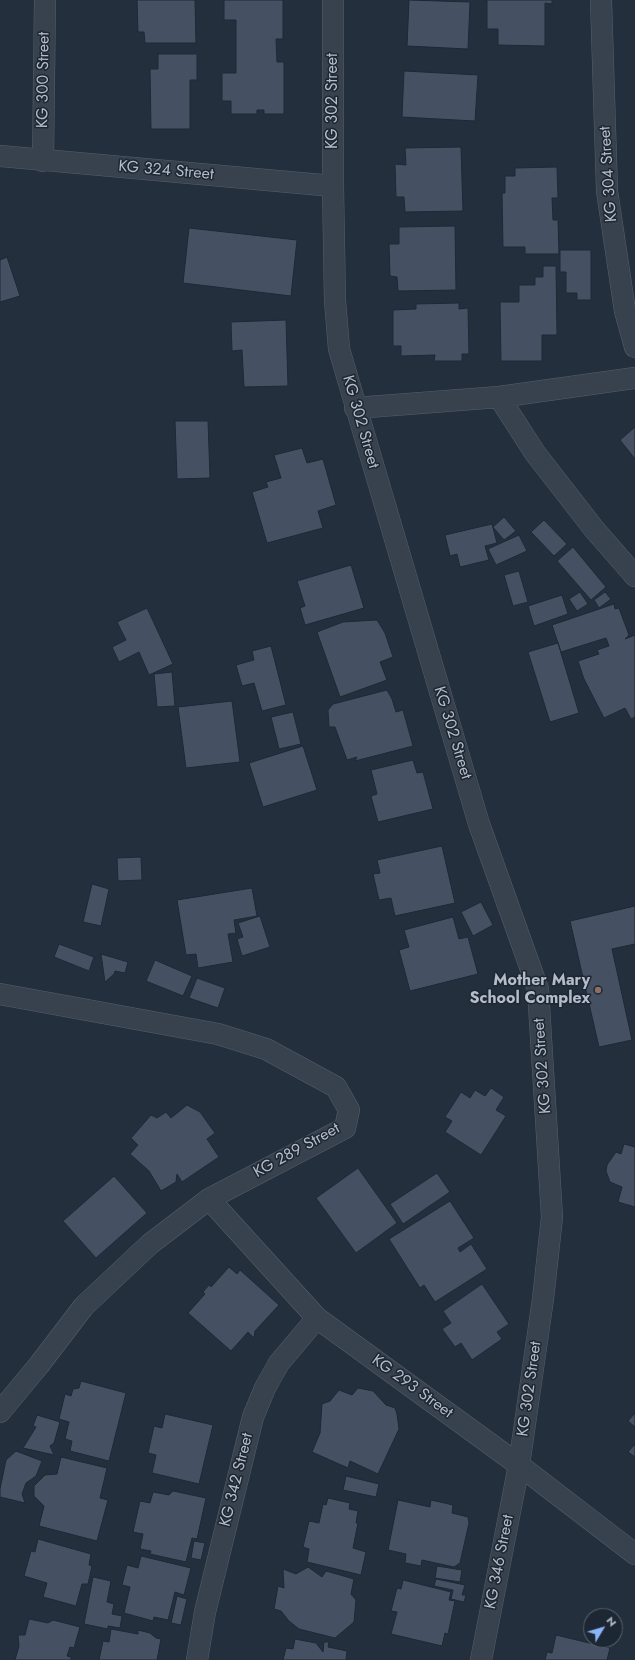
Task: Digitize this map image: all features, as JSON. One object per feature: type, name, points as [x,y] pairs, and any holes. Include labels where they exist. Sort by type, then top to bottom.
[{"type":"street","name":"KG 300 Street","points":[[43,161],[45,0]]},
{"type":"street","name":"KG 302 Street","points":[[333,0],[333,186],[335,301],[339,349],[355,408],[479,824],[538,989],[552,1217],[543,1299],[519,1465]]},
{"type":"street","name":"KG 304 Street","points":[[601,0],[607,191],[625,311],[635,347]]},
{"type":"street","name":"KG 324 Street","points":[[0,156],[333,186]]},
{"type":"street","points":[[355,408],[499,397],[635,378]]},
{"type":"street","points":[[499,397],[535,453],[594,529],[635,576]]},
{"type":"street","name":"KG 289 Street","points":[[0,994],[218,1034],[266,1049],[336,1087],[349,1110],[345,1128],[209,1199],[150,1244],[84,1306],[39,1365],[0,1412]]},
{"type":"street","name":"KG 293 Street","points":[[209,1199],[318,1318],[519,1465],[635,1554]]},
{"type":"street","name":"KG 342 Street","points":[[197,1660],[205,1612],[253,1417],[265,1388],[279,1363],[318,1318]]},
{"type":"street","name":"KG 346 Street","points":[[482,1660],[519,1465]]},
{"type":"building","points":[[137,0],[195,0],[196,43],[145,43],[144,32],[138,32]]},
{"type":"building","points":[[224,0],[283,0],[283,39],[276,39],[277,62],[284,62],[284,114],[264,114],[264,110],[257,110],[257,114],[231,114],[231,101],[222,101],[222,73],[236,73],[236,20],[224,20]]},
{"type":"building","points":[[409,0],[470,2],[468,49],[407,46]]},
{"type":"building","points":[[487,0],[552,0],[552,4],[545,3],[545,46],[498,45],[498,29],[487,29]]},
{"type":"building","points":[[158,54],[197,54],[197,80],[190,80],[190,129],[151,129],[150,69],[158,69]]},
{"type":"building","points":[[404,71],[478,75],[475,121],[402,117]]},
{"type":"building","points":[[461,147],[463,211],[405,212],[404,197],[396,197],[395,164],[406,165],[405,148]]},
{"type":"building","points":[[557,167],[558,198],[552,198],[553,220],[558,220],[559,254],[525,254],[525,247],[503,247],[502,193],[505,193],[505,176],[515,176],[515,168]]},
{"type":"building","points":[[455,226],[456,290],[398,291],[397,277],[390,276],[389,244],[399,244],[399,227]]},
{"type":"building","points":[[189,228],[297,240],[291,296],[183,283]]},
{"type":"building","points":[[560,250],[591,250],[591,300],[577,300],[577,293],[566,293],[566,272],[560,272]]},
{"type":"building","points":[[7,257],[20,296],[0,302],[0,260]]},
{"type":"building","points":[[543,266],[556,266],[557,335],[542,335],[542,361],[501,361],[500,302],[519,302],[519,285],[535,285],[535,277],[543,277]]},
{"type":"building","points":[[459,303],[459,309],[468,308],[469,354],[462,354],[462,361],[434,361],[435,355],[401,356],[401,346],[393,346],[393,310],[416,309],[416,304]]},
{"type":"building","points":[[286,320],[288,386],[244,387],[242,350],[232,351],[231,322]]},
{"type":"building","points":[[175,421],[208,421],[210,478],[177,479]]},
{"type":"building","points":[[635,427],[635,459],[620,440]]},
{"type":"building","points":[[302,448],[307,463],[323,459],[336,505],[318,511],[323,528],[267,543],[252,492],[268,487],[266,482],[281,478],[274,455]]},
{"type":"building","points":[[504,517],[516,531],[504,540],[493,527]]},
{"type":"building","points":[[544,520],[567,544],[554,556],[531,532]]},
{"type":"building","points":[[492,524],[497,543],[485,546],[489,560],[460,567],[457,554],[450,556],[445,535]]},
{"type":"building","points":[[519,535],[527,551],[496,565],[488,549]]},
{"type":"building","points":[[573,547],[606,587],[591,600],[557,561]]},
{"type":"building","points":[[351,565],[364,608],[305,625],[300,608],[305,606],[297,581]]},
{"type":"building","points":[[519,571],[528,602],[513,606],[504,575]]},
{"type":"building","points":[[580,592],[588,604],[577,611],[569,599]]},
{"type":"building","points":[[605,592],[611,599],[599,608],[594,600]]},
{"type":"building","points":[[562,595],[568,614],[534,626],[528,606]]},
{"type":"building","points":[[614,604],[615,609],[619,608],[629,635],[625,639],[635,635],[635,717],[631,719],[625,708],[604,718],[584,679],[578,661],[599,654],[597,650],[609,646],[606,638],[561,652],[552,625]]},
{"type":"building","points":[[147,608],[173,664],[149,675],[139,652],[119,662],[112,647],[126,640],[117,622]]},
{"type":"building","points":[[377,620],[385,633],[393,657],[380,662],[387,680],[340,697],[317,632],[343,622]]},
{"type":"building","points":[[558,643],[579,713],[550,722],[528,652]]},
{"type":"building","points":[[271,646],[286,705],[262,711],[254,683],[242,686],[236,665],[254,660],[252,651]]},
{"type":"building","points":[[172,672],[175,706],[157,707],[154,674]]},
{"type":"building","points":[[387,690],[392,699],[396,712],[403,710],[413,746],[355,761],[357,757],[347,760],[335,727],[329,727],[328,710],[333,704]]},
{"type":"building","points":[[232,701],[240,762],[186,768],[178,707]]},
{"type":"building","points":[[293,712],[301,744],[279,749],[271,717]]},
{"type":"building","points":[[303,746],[317,790],[263,807],[249,763]]},
{"type":"building","points":[[413,760],[417,773],[423,772],[433,809],[378,822],[371,796],[377,794],[371,770]]},
{"type":"building","points":[[442,846],[455,903],[395,916],[391,898],[379,900],[373,874],[380,873],[377,860]]},
{"type":"building","points":[[141,857],[142,880],[118,881],[117,858]]},
{"type":"building","points":[[92,884],[109,889],[101,926],[83,922]]},
{"type":"building","points":[[252,888],[257,916],[234,920],[236,933],[228,934],[233,962],[198,968],[196,954],[186,955],[177,900]]},
{"type":"building","points":[[481,902],[493,925],[473,936],[461,912]]},
{"type":"building","points":[[635,906],[635,944],[612,949],[632,1040],[599,1047],[570,921]]},
{"type":"building","points":[[260,916],[270,947],[242,956],[237,939],[243,937],[238,923]]},
{"type":"building","points":[[453,917],[459,939],[468,937],[478,974],[410,991],[399,950],[409,947],[404,930]]},
{"type":"building","points":[[59,944],[94,957],[89,971],[54,957]]},
{"type":"building","points":[[101,954],[128,962],[125,973],[115,971],[114,974],[105,982]]},
{"type":"building","points":[[155,960],[192,976],[183,996],[146,981]]},
{"type":"building","points":[[197,978],[225,988],[218,1008],[189,998]]},
{"type":"building","points":[[491,1088],[504,1097],[496,1110],[506,1116],[481,1155],[445,1132],[452,1121],[445,1117],[461,1092],[470,1098],[475,1090],[485,1096]]},
{"type":"building","points":[[187,1105],[200,1112],[215,1133],[207,1139],[219,1157],[182,1182],[177,1174],[176,1182],[161,1191],[149,1171],[130,1154],[138,1145],[131,1138],[151,1115],[157,1118],[166,1112],[171,1118]]},
{"type":"building","points":[[624,1144],[635,1147],[635,1207],[618,1202],[622,1187],[610,1182],[606,1171],[607,1165],[616,1152],[621,1154]]},
{"type":"building","points":[[358,1168],[397,1223],[356,1253],[316,1198]]},
{"type":"building","points":[[437,1173],[450,1192],[403,1224],[390,1204]]},
{"type":"building","points":[[114,1176],[147,1213],[96,1258],[63,1221]]},
{"type":"building","points":[[450,1201],[474,1238],[458,1248],[460,1252],[471,1244],[487,1269],[435,1302],[424,1285],[420,1288],[389,1239]]},
{"type":"building","points":[[229,1267],[237,1274],[240,1270],[279,1305],[255,1331],[254,1338],[248,1332],[231,1351],[188,1313],[205,1294],[203,1292],[209,1285],[211,1287]]},
{"type":"building","points":[[482,1284],[509,1324],[497,1332],[502,1339],[472,1360],[461,1343],[455,1347],[442,1329],[451,1323],[443,1311]]},
{"type":"building","points":[[81,1381],[126,1393],[109,1461],[70,1451],[72,1441],[65,1439],[69,1422],[59,1419],[65,1394],[71,1396],[73,1389],[79,1388]]},
{"type":"building","points":[[358,1388],[373,1391],[386,1405],[395,1408],[397,1414],[399,1429],[378,1474],[350,1461],[348,1468],[312,1452],[320,1433],[322,1404],[330,1401],[339,1390],[352,1395]]},
{"type":"building","points":[[635,1413],[635,1427],[628,1421]]},
{"type":"building","points":[[165,1414],[213,1425],[199,1484],[152,1473],[156,1455],[148,1453],[154,1426],[162,1428]]},
{"type":"building","points":[[37,1415],[60,1422],[54,1443],[50,1446],[54,1455],[23,1448],[36,1427],[33,1426]]},
{"type":"building","points":[[635,1444],[635,1457],[628,1452]]},
{"type":"building","points":[[16,1451],[42,1461],[36,1476],[26,1483],[22,1494],[25,1503],[0,1497],[0,1489],[6,1460]]},
{"type":"building","points":[[61,1457],[107,1468],[100,1498],[108,1500],[97,1541],[39,1526],[44,1506],[34,1496],[34,1486],[45,1475],[57,1474]]},
{"type":"building","points":[[346,1476],[379,1484],[376,1497],[343,1490]]},
{"type":"building","points":[[173,1491],[206,1498],[197,1539],[192,1538],[186,1562],[150,1554],[151,1551],[140,1549],[143,1534],[133,1532],[140,1501],[150,1503],[153,1492],[169,1495]]},
{"type":"building","points":[[328,1498],[350,1503],[349,1509],[358,1511],[356,1523],[358,1523],[353,1548],[366,1552],[361,1575],[307,1562],[309,1549],[303,1547],[309,1521],[319,1523],[323,1504],[326,1505]]},
{"type":"building","points":[[398,1500],[430,1507],[431,1500],[453,1505],[452,1513],[468,1517],[469,1523],[460,1563],[454,1567],[422,1560],[421,1566],[405,1563],[406,1554],[388,1550]]},
{"type":"building","points":[[38,1539],[91,1554],[89,1565],[92,1566],[88,1584],[82,1584],[76,1606],[43,1597],[47,1583],[24,1576],[31,1551],[35,1552]]},
{"type":"building","points":[[194,1541],[205,1543],[201,1560],[191,1558]]},
{"type":"building","points":[[141,1556],[191,1568],[184,1595],[175,1592],[168,1620],[154,1617],[153,1621],[124,1613],[130,1587],[122,1585],[127,1565],[138,1568]]},
{"type":"building","points":[[437,1566],[462,1570],[460,1582],[435,1578]]},
{"type":"building","points":[[308,1567],[322,1577],[326,1571],[354,1579],[351,1594],[356,1600],[354,1622],[335,1638],[299,1629],[289,1621],[281,1611],[274,1609],[278,1586],[284,1588],[283,1569],[296,1574]]},
{"type":"building","points":[[93,1577],[111,1581],[107,1602],[114,1604],[112,1614],[122,1616],[120,1628],[108,1626],[108,1629],[84,1624]]},
{"type":"building","points":[[436,1579],[465,1585],[462,1595],[466,1595],[464,1602],[451,1599],[453,1590],[434,1586]]},
{"type":"building","points":[[403,1580],[451,1592],[449,1600],[455,1601],[448,1634],[445,1633],[442,1646],[391,1634],[397,1612],[391,1611],[397,1588],[401,1589]]},
{"type":"building","points":[[177,1596],[187,1599],[181,1625],[171,1623]]},
{"type":"building","points":[[29,1619],[48,1623],[53,1620],[80,1627],[74,1648],[70,1647],[67,1656],[71,1657],[71,1660],[15,1660],[19,1646],[18,1635],[25,1635]]},
{"type":"building","points":[[111,1629],[138,1634],[138,1630],[150,1633],[156,1638],[161,1639],[157,1660],[99,1660],[103,1641],[109,1642]]},
{"type":"building","points":[[556,1635],[583,1642],[583,1648],[610,1648],[607,1660],[545,1660],[547,1652],[552,1653]]},
{"type":"building","points":[[295,1639],[316,1643],[323,1652],[324,1642],[329,1642],[328,1647],[347,1651],[346,1660],[283,1660],[286,1648],[293,1649]]},
{"type":"place","name":"Mother Mary School Complex","points":[[598,990]]}]
